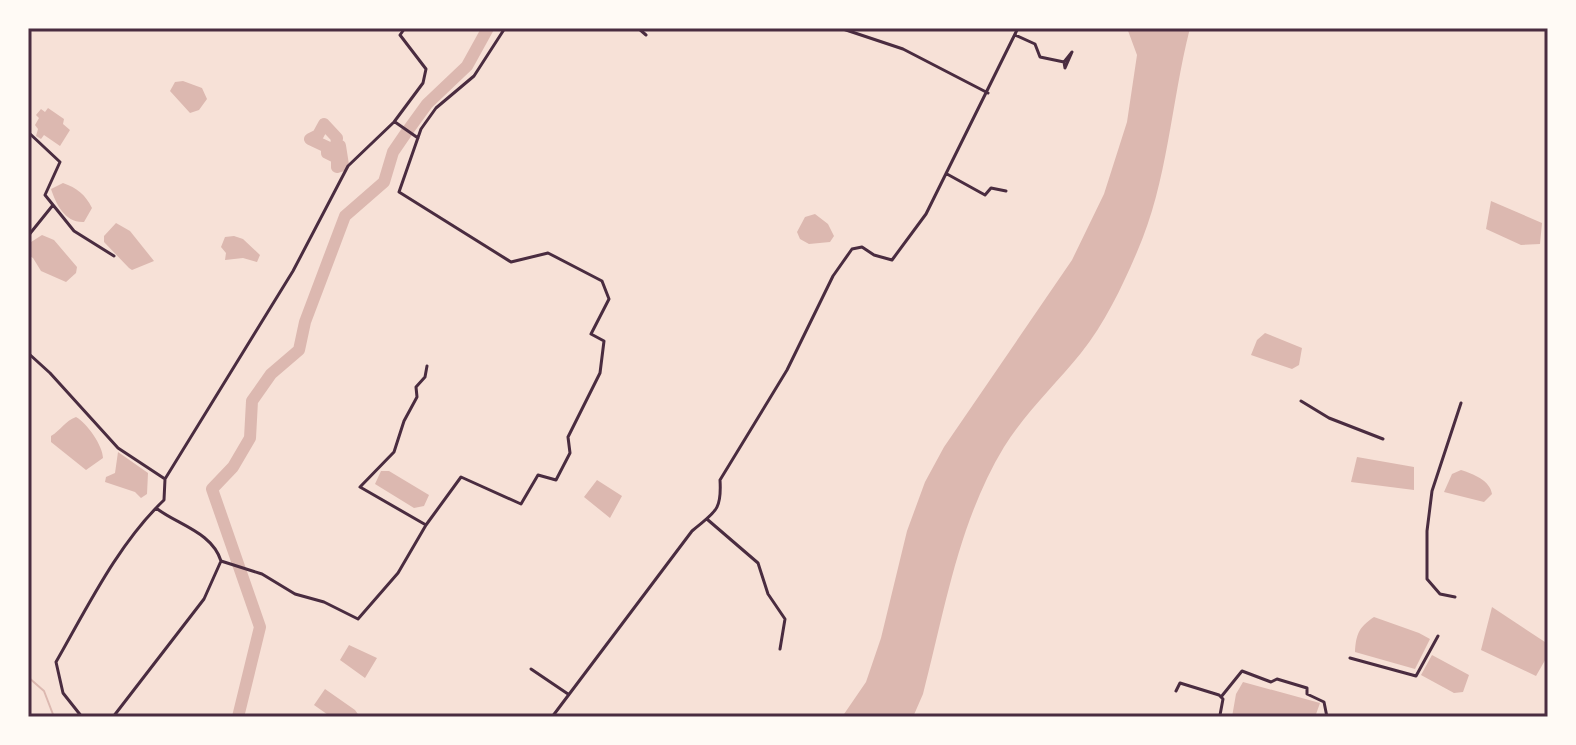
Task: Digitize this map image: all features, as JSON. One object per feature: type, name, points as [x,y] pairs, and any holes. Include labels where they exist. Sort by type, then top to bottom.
[{"type":"street","points":[[82,717],[63,693],[56,662],[141,521],[164,500],[165,479],[293,271],[348,166],[394,122],[423,83],[426,69],[400,35],[405,28]]},
{"type":"street","points":[[221,561],[262,574],[295,594],[324,602],[358,619],[398,573],[426,525],[461,477],[521,504],[538,475],[556,480],[570,453],[568,437],[600,373],[604,341],[591,334],[609,299],[602,281],[548,253],[511,262],[399,192],[418,138],[436,108],[474,76],[505,28]]},
{"type":"street","points":[[638,28],[646,35]]},
{"type":"street","points":[[840,28],[903,49],[988,93]]},
{"type":"street","points":[[552,717],[692,531],[708,520],[721,502],[720,480],[787,370],[833,276],[855,247],[862,247],[888,260],[895,258],[926,214],[1018,28]]},
{"type":"street","points":[[1015,35],[1035,44],[1040,57],[1064,62]]},
{"type":"street","points":[[394,122],[418,138]]},
{"type":"street","points":[[28,132],[60,162],[45,195],[74,231],[114,256]]},
{"type":"street","points":[[947,174],[985,195],[991,188],[1006,191]]},
{"type":"street","points":[[28,236],[53,205]]},
{"type":"street","points":[[28,353],[118,448],[165,479]]},
{"type":"street","points":[[426,525],[360,487],[394,452],[404,421],[417,397],[416,387],[425,377],[427,366]]},
{"type":"street","points":[[1301,401],[1341,424],[1383,439]]},
{"type":"street","points":[[1455,597],[1440,594],[1427,579],[1427,531],[1432,491],[1461,403]]},
{"type":"street","points":[[113,717],[204,599],[221,561],[216,548],[191,528],[172,520],[156,508]]},
{"type":"street","points":[[708,520],[758,563],[768,594],[785,619],[780,649]]},
{"type":"street","points":[[1350,658],[1416,676],[1438,636]]},
{"type":"street","points":[[531,669],[568,694]]},
{"type":"street","points":[[1223,717],[1220,715],[1221,697],[1242,671],[1271,682],[1277,679],[1307,688],[1307,694],[1324,702],[1327,717]]},
{"type":"street","points":[[1176,691],[1180,683],[1221,697]]},
{"type":"shaded area","points":[[1127,28],[1190,28],[1156,198],[1137,252],[1098,329],[1021,422],[988,476],[964,536],[923,694],[913,717],[842,717],[866,682],[881,638],[907,531],[925,482],[944,447],[1072,260],[1104,194],[1127,122],[1137,55]]},
{"type":"shaded area","points":[[183,81],[202,88],[207,99],[199,110],[190,113],[170,91],[175,82]]},
{"type":"shaded area","points":[[48,108],[64,119],[63,124],[70,130],[60,146],[44,135],[41,139],[36,136],[38,129],[35,125],[39,118],[36,115],[41,109],[45,112]]},
{"type":"shaded area","points":[[63,183],[80,192],[92,208],[84,222],[67,216],[59,206],[51,189]]},
{"type":"shaded area","points":[[1491,201],[1542,223],[1540,244],[1521,245],[1486,229]]},
{"type":"shaded area","points":[[815,214],[828,224],[834,236],[830,242],[809,244],[800,239],[797,232],[805,217]]},
{"type":"shaded area","points":[[116,223],[130,231],[154,261],[132,270],[129,268],[104,242],[104,236]]},
{"type":"shaded area","points":[[42,235],[54,240],[77,267],[76,273],[66,282],[41,271],[28,255],[28,244]]},
{"type":"shaded area","points":[[225,237],[243,239],[260,255],[257,262],[243,258],[225,260],[226,253],[221,247]]},
{"type":"shaded area","points":[[1265,333],[1302,348],[1299,365],[1292,369],[1251,355],[1257,340]]},
{"type":"shaded area","points":[[76,417],[94,435],[103,458],[86,470],[51,442],[51,436]]},
{"type":"shaded area","points":[[118,452],[148,473],[147,494],[141,498],[135,492],[105,482],[106,477],[115,473]]},
{"type":"shaded area","points":[[1357,457],[1414,467],[1414,490],[1351,482]]},
{"type":"shaded area","points":[[1461,470],[1480,478],[1491,489],[1492,494],[1484,502],[1444,492],[1452,474]]},
{"type":"shaded area","points":[[381,471],[389,471],[429,495],[424,506],[414,508],[375,484]]},
{"type":"shaded area","points":[[597,480],[622,496],[610,518],[584,497]]},
{"type":"shaded area","points":[[1492,607],[1548,644],[1548,655],[1536,676],[1481,650]]},
{"type":"shaded area","points":[[1374,617],[1430,639],[1415,669],[1355,652],[1359,632]]},
{"type":"shaded area","points":[[349,645],[377,658],[365,678],[340,660]]},
{"type":"shaded area","points":[[1432,655],[1469,675],[1463,692],[1454,693],[1421,675]]},
{"type":"shaded area","points":[[1243,682],[1320,703],[1315,717],[1232,717],[1236,694]]},
{"type":"shaded area","points":[[325,689],[360,717],[331,717],[314,705]]},
{"type":"waterway","points":[[238,717],[260,627],[212,489],[233,467],[250,438],[252,401],[271,374],[299,350],[305,322],[345,216],[384,182],[393,152],[427,104],[467,66],[488,28]]},
{"type":"waterway","points":[[324,124],[337,138],[336,146],[340,146],[343,165],[337,167],[337,158],[327,153],[327,147],[310,139],[318,135],[324,124]]},
{"type":"waterway","points":[[28,677],[44,691],[54,717]]}]
